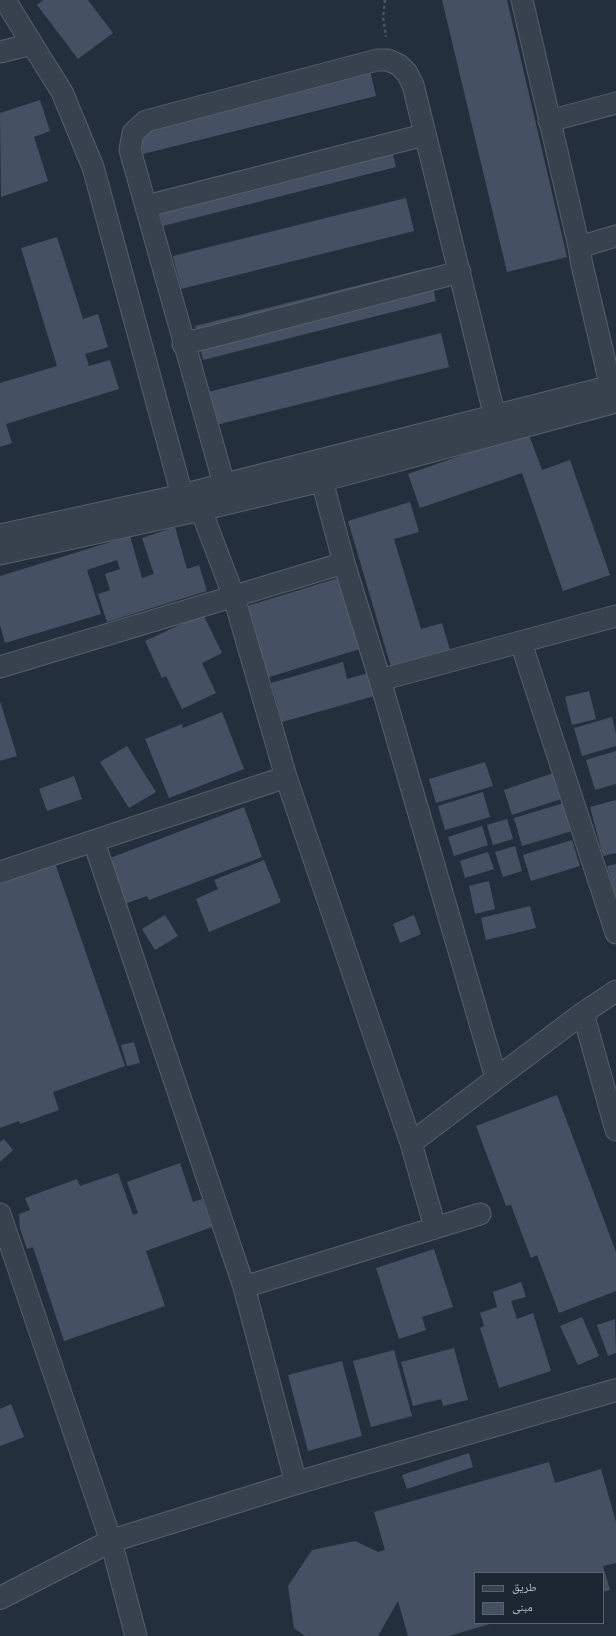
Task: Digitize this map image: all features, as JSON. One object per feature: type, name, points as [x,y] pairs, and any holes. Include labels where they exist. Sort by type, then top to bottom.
[{"type":"street","points":[[5,0],[62,92],[93,167],[182,495],[201,510],[234,597],[286,777],[411,1143],[435,1227]]},
{"type":"street","points":[[522,0],[582,265],[615,396]]},
{"type":"street","points":[[0,52],[32,44]]},
{"type":"street","points":[[224,484],[183,344],[147,206],[130,150],[133,133],[146,121],[377,60],[388,60],[407,73],[413,85],[424,135],[460,272],[495,417]]},
{"type":"street","points":[[549,122],[616,103]]},
{"type":"street","points":[[147,206],[424,135]]},
{"type":"street","points":[[579,247],[616,236]]},
{"type":"street","points":[[183,344],[460,272]]},
{"type":"street","points":[[0,534],[182,495],[224,484],[319,472],[615,396]]},
{"type":"street","points":[[0,554],[201,510],[495,417],[615,396]]},
{"type":"street","points":[[319,472],[344,563],[380,680],[496,1078]]},
{"type":"street","points":[[0,667],[344,563]]},
{"type":"street","points":[[380,680],[616,616]]},
{"type":"street","points":[[521,643],[616,933]]},
{"type":"street","points":[[0,872],[286,777]]},
{"type":"street","points":[[94,842],[244,1287],[296,1483]]},
{"type":"street","points":[[411,1143],[583,1013],[616,991]]},
{"type":"street","points":[[583,1013],[616,1130]]},
{"type":"street","points":[[244,1287],[480,1214]]},
{"type":"street","points":[[1,1223],[111,1540],[136,1636]]},
{"type":"street","points":[[0,1598],[111,1540],[296,1483],[616,1390]]},
{"type":"path","points":[[385,0],[383,17],[388,60]]},
{"type":"building","points":[[43,0],[88,0],[113,33],[78,59],[37,5]]},
{"type":"building","points":[[442,0],[507,0],[567,257],[507,272]]},
{"type":"building","points":[[368,62],[376,96],[143,154],[135,120]]},
{"type":"building","points":[[40,100],[50,131],[34,137],[48,181],[1,197],[0,113]]},
{"type":"building","points":[[388,134],[396,167],[163,226],[155,192]]},
{"type":"building","points":[[406,198],[414,231],[181,289],[173,256]]},
{"type":"building","points":[[57,237],[83,319],[98,314],[108,347],[85,354],[89,366],[110,360],[119,389],[6,424],[12,443],[0,447],[0,383],[57,366],[21,248]]},
{"type":"building","points":[[428,268],[436,301],[203,360],[195,326]]},
{"type":"building","points":[[441,333],[449,367],[216,425],[208,392]]},
{"type":"building","points":[[528,432],[542,470],[570,460],[610,575],[563,591],[522,473],[420,508],[408,474]]},
{"type":"building","points":[[410,502],[419,532],[394,539],[421,629],[442,623],[450,650],[391,667],[348,521]]},
{"type":"building","points":[[175,527],[187,569],[199,565],[207,591],[107,622],[98,594],[110,590],[105,574],[120,569],[117,560],[87,570],[101,614],[5,643],[0,625],[0,576],[130,536],[142,578],[154,574],[142,538]]},
{"type":"building","points":[[338,578],[360,649],[266,678],[244,607]]},
{"type":"building","points":[[203,614],[222,653],[202,663],[216,693],[182,709],[166,676],[162,678],[145,641]]},
{"type":"building","points":[[343,662],[347,679],[372,672],[378,695],[282,722],[271,683]]},
{"type":"building","points":[[589,691],[596,719],[572,725],[565,697]]},
{"type":"building","points":[[0,701],[17,756],[0,761]]},
{"type":"building","points":[[222,712],[244,769],[169,798],[145,739],[182,724],[183,728]]},
{"type":"building","points":[[612,717],[616,733],[616,746],[582,756],[574,728]]},
{"type":"building","points":[[127,746],[156,792],[129,808],[100,762]]},
{"type":"building","points":[[616,751],[616,784],[595,790],[586,760]]},
{"type":"building","points":[[485,762],[493,786],[436,803],[429,779]]},
{"type":"building","points":[[553,773],[561,799],[512,815],[504,790]]},
{"type":"building","points":[[74,776],[82,799],[47,811],[39,789]]},
{"type":"building","points":[[483,792],[490,817],[445,830],[438,806]]},
{"type":"building","points":[[616,800],[616,853],[603,856],[590,807]]},
{"type":"building","points":[[564,803],[572,831],[522,846],[514,818]]},
{"type":"building","points":[[244,807],[262,857],[149,900],[147,896],[119,906],[102,861]]},
{"type":"building","points":[[507,819],[513,839],[493,845],[487,825]]},
{"type":"building","points":[[482,826],[488,845],[454,856],[448,837]]},
{"type":"building","points":[[572,840],[580,866],[531,881],[523,855]]},
{"type":"building","points":[[515,846],[522,871],[503,877],[495,852]]},
{"type":"building","points":[[488,852],[494,869],[465,878],[460,861]]},
{"type":"building","points":[[264,860],[281,902],[209,932],[196,899],[218,889],[214,880]]},
{"type":"building","points":[[55,863],[125,1066],[53,1092],[59,1110],[20,1124],[19,1121],[0,1128],[0,883]]},
{"type":"building","points":[[616,864],[616,899],[607,866]]},
{"type":"building","points":[[489,881],[495,909],[475,914],[469,886]]},
{"type":"building","points":[[530,906],[536,928],[486,940],[481,918]]},
{"type":"building","points":[[165,915],[178,936],[155,950],[142,929]]},
{"type":"building","points":[[414,915],[421,934],[400,943],[393,924]]},
{"type":"building","points":[[134,1042],[140,1063],[127,1066],[121,1045]]},
{"type":"building","points":[[557,1095],[616,1252],[616,1291],[559,1313],[537,1255],[531,1258],[511,1205],[506,1206],[476,1126]]},
{"type":"building","points":[[4,1139],[13,1150],[0,1162],[0,1142]]},
{"type":"building","points":[[180,1163],[193,1202],[202,1199],[212,1227],[146,1251],[165,1306],[64,1341],[33,1247],[27,1249],[20,1229],[19,1214],[30,1210],[25,1198],[77,1179],[80,1186],[118,1173],[133,1215],[138,1213],[127,1182]]},
{"type":"building","points":[[434,1249],[453,1307],[422,1317],[426,1330],[399,1339],[376,1268]]},
{"type":"building","points":[[521,1282],[526,1297],[511,1301],[517,1319],[533,1313],[551,1371],[499,1388],[480,1328],[484,1326],[480,1313],[497,1307],[493,1292]]},
{"type":"building","points":[[582,1317],[599,1356],[578,1365],[560,1326]]},
{"type":"building","points":[[615,1319],[616,1353],[608,1356],[597,1325]]},
{"type":"building","points":[[454,1348],[468,1400],[443,1406],[441,1399],[413,1406],[401,1362]]},
{"type":"building","points":[[394,1350],[412,1416],[371,1427],[353,1361]]},
{"type":"building","points":[[342,1361],[362,1436],[308,1451],[288,1375]]},
{"type":"building","points":[[11,1404],[24,1437],[0,1446],[0,1409]]},
{"type":"building","points":[[469,1453],[473,1467],[407,1489],[402,1475]]},
{"type":"building","points":[[549,1462],[555,1483],[601,1469],[616,1522],[616,1563],[603,1566],[610,1590],[604,1592],[604,1572],[474,1572],[474,1624],[490,1624],[449,1636],[408,1636],[398,1601],[378,1636],[305,1636],[294,1628],[288,1586],[312,1550],[355,1541],[378,1552],[385,1550],[374,1512]]}]
